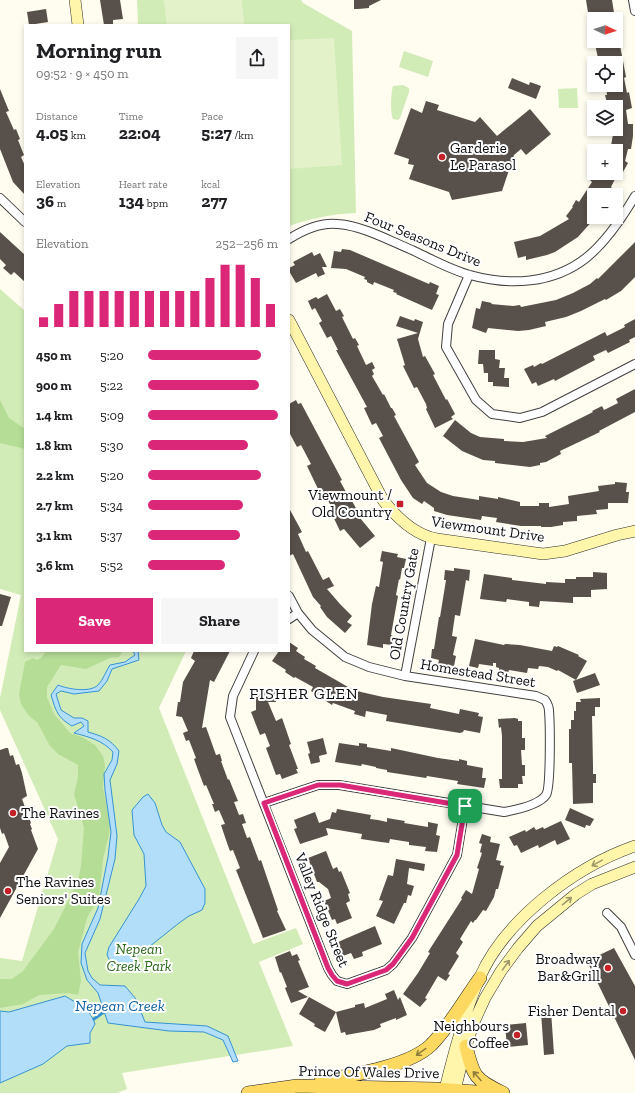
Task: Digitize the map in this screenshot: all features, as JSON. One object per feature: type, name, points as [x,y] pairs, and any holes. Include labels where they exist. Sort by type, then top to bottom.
[{"type":"main road","points":[[75,0],[78,24]]},
{"type":"main road","name":"Viewmount Drive","points":[[292,333],[384,500],[390,509],[404,523],[423,535],[431,538],[543,554],[565,551],[635,531]]},
{"type":"main road","points":[[297,1086],[414,1058],[430,1046],[442,1033],[480,978],[495,952],[513,927],[526,914],[571,877],[606,858],[635,846]]},
{"type":"main road","points":[[450,1090],[477,1016],[501,971],[518,948],[537,926],[576,894],[592,884],[635,867]]},
{"type":"main road","points":[[526,914],[537,926]]},
{"type":"main road","points":[[450,1090],[460,1032],[480,978]]},
{"type":"main road","points":[[466,1046],[470,1066],[475,1075],[487,1086],[503,1093]]},
{"type":"main road","name":"Prince Of Wales Drive","points":[[248,1093],[297,1086],[450,1090],[489,1093]]},
{"type":"street","points":[[633,0],[635,11]]},
{"type":"street","name":"Four Seasons Drive","points":[[290,238],[303,230],[325,224],[336,223],[350,225],[373,233],[469,275],[492,280],[522,282],[549,277],[568,269],[586,258],[602,243],[626,211],[635,196]]},
{"type":"street","points":[[0,198],[24,221]]},
{"type":"street","points":[[469,275],[448,324],[446,347],[476,400],[492,414],[520,418],[542,412],[635,364]]},
{"type":"street","name":"Old Country Gate","points":[[405,676],[431,538]]},
{"type":"street","name":"Homestead Street","points":[[264,803],[318,785],[340,785],[504,812],[514,811],[541,801],[547,794],[549,779],[549,711],[545,700],[536,696],[405,676],[369,667],[346,657],[312,630],[298,614],[290,598]]},
{"type":"street","points":[[290,618],[298,614]]},
{"type":"street","name":"Valley Ridge Street","points":[[254,652],[233,696],[230,717],[328,968],[337,981],[347,984],[386,970],[393,964],[412,938],[457,855],[465,806]]},
{"type":"street","points":[[607,913],[621,927],[635,955]]},
{"type":"green space","points":[[137,0],[301,0],[303,3],[352,31],[356,213],[322,217],[290,226],[290,24],[138,24]]},
{"type":"green space","points":[[164,0],[242,0],[244,24],[167,24]]},
{"type":"green space","points":[[334,38],[342,165],[290,169],[290,40]]},
{"type":"green space","points":[[404,51],[433,61],[428,77],[399,67]]},
{"type":"green space","points":[[403,85],[409,88],[409,92],[400,118],[398,120],[393,119],[391,113],[391,103],[393,86]]},
{"type":"green space","points":[[577,88],[578,108],[559,108],[558,89]]},
{"type":"green space","name":"Nepean Creek Park","points":[[0,289],[24,310],[24,652],[186,652],[159,708],[253,944],[296,928],[303,944],[259,962],[293,1046],[122,1073],[127,1089],[117,1093],[0,1093],[0,958],[22,961],[58,839],[0,710],[0,698],[21,595],[0,589]]},
{"type":"green space","points":[[0,400],[9,418],[24,428],[24,449],[0,443]]},
{"type":"green space","points":[[45,652],[122,652],[119,657],[110,658],[86,669],[61,665],[47,687],[47,697],[54,714],[70,733],[82,737],[95,745],[103,756],[105,765],[103,788],[109,816],[109,835],[103,859],[99,897],[87,918],[78,952],[81,981],[78,995],[68,993],[39,995],[23,1004],[0,1008],[0,979],[12,979],[23,971],[54,929],[78,881],[81,866],[84,828],[74,794],[78,777],[78,765],[58,754],[50,746],[37,722],[29,716],[21,704],[19,694],[25,662],[33,658],[37,660],[41,658]]},
{"type":"water","name":"Nepean Creek","points":[[134,652],[138,652],[139,660],[112,669],[107,681],[99,691],[74,694],[61,691],[56,694],[61,710],[74,718],[82,718],[88,721],[88,732],[105,738],[119,751],[117,764],[110,780],[117,836],[115,859],[100,919],[85,953],[88,971],[92,978],[100,985],[125,986],[136,999],[145,1022],[207,1026],[228,1036],[238,1061],[233,1062],[223,1040],[204,1032],[169,1031],[108,1023],[98,993],[87,980],[81,963],[82,944],[98,908],[108,857],[111,832],[104,774],[112,760],[113,752],[100,742],[74,733],[84,726],[81,722],[72,726],[63,720],[56,709],[51,695],[58,685],[78,690],[90,689],[98,685],[110,665],[125,662],[135,655]]},
{"type":"water","points":[[148,794],[155,803],[162,825],[166,832],[180,842],[205,889],[205,903],[202,910],[179,923],[139,955],[129,966],[112,965],[107,955],[109,947],[146,886],[144,854],[134,835],[132,810],[143,797]]},
{"type":"water","points":[[65,996],[83,1007],[93,1019],[95,1024],[90,1033],[90,1043],[67,1046],[43,1064],[0,1083],[0,1011],[9,1012]]},
{"type":"building","points":[[100,0],[120,0],[123,19],[113,20],[113,24],[104,24]]},
{"type":"building","points":[[354,0],[381,0],[369,6],[369,8],[354,9]]},
{"type":"building","points":[[586,0],[612,0],[614,12],[588,12]]},
{"type":"building","points":[[46,9],[48,22],[29,24],[27,12]]},
{"type":"building","points":[[596,48],[621,48],[622,56],[598,56]]},
{"type":"building","points":[[623,61],[626,77],[624,78],[627,93],[629,92],[632,108],[626,110],[628,124],[633,124],[633,136],[631,149],[628,149],[625,161],[628,163],[623,172],[623,144],[611,144],[613,136],[623,136],[623,100],[606,100],[605,95],[607,95],[607,92],[623,92]]},
{"type":"building","points":[[512,78],[529,85],[530,82],[541,86],[536,99],[508,88]]},
{"type":"building","points":[[0,89],[9,111],[6,112],[14,130],[16,129],[20,139],[18,140],[24,155],[21,157],[24,164],[24,194],[13,182],[0,149]]},
{"type":"building","points":[[426,101],[439,105],[437,110],[475,122],[480,117],[497,136],[530,109],[551,134],[526,155],[521,149],[514,155],[502,191],[452,200],[449,192],[409,179],[414,165],[408,164],[409,159],[394,154],[411,108],[422,113]]},
{"type":"building","points":[[590,180],[614,180],[611,187],[612,188],[588,188],[592,182]]},
{"type":"building","points":[[587,190],[587,224],[590,224],[578,237],[555,252],[547,255],[526,260],[526,256],[518,258],[514,242],[540,236],[569,219],[566,216],[576,200],[579,202]]},
{"type":"building","points":[[0,232],[24,254],[24,281],[14,272],[11,275],[3,268],[6,265],[0,259]]},
{"type":"building","points":[[635,242],[635,277],[621,291],[606,300],[605,299],[566,317],[545,322],[546,326],[529,330],[518,331],[488,328],[486,333],[472,328],[476,308],[480,309],[482,301],[492,303],[491,304],[513,306],[520,305],[521,307],[556,300],[590,284],[597,278],[598,279]]},
{"type":"building","points":[[342,249],[350,250],[429,284],[430,282],[439,286],[436,294],[439,295],[432,310],[396,294],[397,293],[393,292],[394,290],[374,282],[373,285],[364,279],[365,277],[346,269],[331,268],[334,251],[341,252]]},
{"type":"building","points":[[312,252],[314,256],[320,253],[327,267],[322,267],[325,274],[318,277],[316,273],[296,283],[290,273],[290,268],[295,265],[293,262]]},
{"type":"building","points":[[327,294],[336,311],[340,309],[344,316],[342,317],[353,339],[355,338],[359,345],[357,346],[366,365],[372,362],[375,368],[372,370],[374,374],[372,376],[396,415],[394,416],[419,462],[415,465],[427,483],[441,492],[453,496],[479,500],[479,496],[498,499],[498,497],[520,502],[520,506],[539,506],[539,503],[549,503],[549,507],[569,504],[568,496],[599,491],[598,486],[615,484],[615,482],[627,483],[626,492],[629,492],[628,503],[608,503],[608,509],[596,510],[597,514],[577,516],[577,521],[563,522],[563,525],[541,527],[521,526],[496,522],[497,518],[482,516],[481,520],[447,515],[434,511],[434,508],[424,501],[422,504],[413,498],[401,480],[379,438],[383,436],[376,423],[372,425],[364,408],[367,407],[336,350],[338,350],[331,336],[327,338],[319,323],[322,321],[315,308],[312,310],[308,301],[316,297],[318,299]]},
{"type":"building","points":[[400,316],[414,321],[415,319],[423,322],[418,339],[423,357],[425,356],[435,374],[433,375],[455,414],[451,417],[453,419],[435,428],[426,409],[426,404],[417,387],[414,388],[403,366],[405,365],[397,339],[418,333],[396,326]]},
{"type":"building","points":[[635,319],[635,337],[629,340],[630,342],[608,353],[606,350],[593,356],[595,360],[555,381],[554,379],[538,386],[536,382],[532,384],[524,369],[533,365],[534,367],[541,363],[542,364],[605,332],[607,336],[625,327],[624,325]]},
{"type":"building","points":[[479,350],[495,350],[495,359],[500,360],[499,368],[505,368],[504,378],[509,378],[509,387],[493,386],[493,382],[488,382],[488,373],[484,373],[483,364],[478,364]]},
{"type":"building","points":[[635,389],[635,412],[599,431],[600,432],[560,451],[561,454],[546,462],[540,463],[540,465],[530,467],[483,460],[462,451],[443,436],[455,420],[471,433],[480,437],[504,439],[504,441],[523,442],[547,438],[545,436],[602,406],[604,410],[618,403],[616,399]]},
{"type":"building","points":[[296,400],[298,404],[301,403],[342,480],[340,481],[361,517],[360,518],[375,536],[360,548],[344,529],[340,531],[330,510],[332,508],[322,489],[319,491],[307,466],[311,464],[301,445],[297,447],[290,434],[290,403]]},
{"type":"building","points":[[290,510],[302,532],[298,534],[306,552],[308,551],[323,580],[329,577],[334,586],[327,589],[352,616],[347,622],[352,625],[345,633],[327,617],[320,607],[321,606],[313,597],[293,554],[290,556]]},
{"type":"building","points":[[382,551],[398,554],[397,557],[406,559],[404,568],[402,568],[396,595],[398,596],[391,635],[393,636],[392,645],[383,644],[383,648],[367,645],[372,604],[376,586],[379,587],[383,562],[380,561]]},
{"type":"building","points":[[454,568],[470,570],[469,581],[466,580],[460,616],[455,615],[452,636],[457,637],[453,655],[456,656],[454,666],[438,664],[439,660],[431,658],[432,649],[434,649],[446,580],[444,580],[445,570],[454,571]]},
{"type":"building","points":[[593,572],[607,573],[607,589],[591,590],[591,597],[573,597],[573,603],[540,601],[539,607],[529,606],[529,602],[507,599],[506,602],[480,599],[484,574],[512,578],[512,580],[546,584],[546,582],[565,583],[565,579],[576,579],[576,577],[593,577]]},
{"type":"building","points":[[0,594],[11,597],[2,626],[0,626]]},
{"type":"building","points":[[475,639],[504,645],[520,645],[552,651],[554,646],[558,646],[579,655],[578,656],[587,661],[576,680],[558,670],[557,671],[548,667],[539,666],[538,669],[528,668],[527,673],[509,670],[508,673],[499,671],[499,668],[496,667],[496,663],[493,663],[493,666],[479,664],[478,668],[469,666]]},
{"type":"building","points":[[290,643],[298,648],[296,651],[305,657],[304,659],[316,666],[315,668],[348,687],[361,692],[383,697],[431,704],[430,708],[459,714],[460,709],[479,713],[478,716],[483,717],[480,733],[464,730],[460,733],[386,721],[387,715],[366,711],[365,717],[354,714],[355,711],[333,703],[332,705],[311,691],[313,687],[295,677],[294,678],[285,672],[286,670],[272,661],[278,652],[290,652]]},
{"type":"building","points":[[194,652],[229,652],[214,682],[210,680],[202,728],[206,727],[216,755],[220,754],[228,780],[229,779],[238,801],[234,802],[239,815],[243,814],[246,823],[242,824],[247,838],[250,837],[259,861],[261,860],[278,910],[277,911],[286,930],[263,938],[236,870],[240,868],[233,850],[230,851],[221,825],[225,824],[219,810],[215,812],[212,804],[214,804],[206,785],[204,786],[189,740],[186,741],[183,733],[188,731],[182,717],[176,716],[183,682],[195,661],[191,658]]},
{"type":"building","points":[[595,673],[600,685],[577,693],[573,681]]},
{"type":"building","points":[[276,689],[276,702],[268,702],[276,721],[282,718],[291,744],[289,745],[298,769],[296,769],[298,773],[282,779],[280,774],[276,775],[266,748],[270,746],[265,733],[260,735],[251,712],[256,710],[256,694],[260,694],[259,690]]},
{"type":"building","points":[[600,698],[600,707],[595,707],[595,716],[592,716],[593,774],[596,774],[596,783],[593,783],[593,803],[573,804],[572,763],[569,763],[569,729],[571,729],[571,720],[574,720],[576,702],[581,702],[580,699]]},
{"type":"building","points":[[498,719],[518,719],[518,721],[522,721],[522,738],[525,738],[525,750],[521,750],[522,765],[525,765],[525,776],[522,776],[523,784],[518,784],[518,788],[500,788],[499,779],[502,779],[502,736]]},
{"type":"building","points":[[323,738],[327,754],[319,756],[320,762],[311,764],[307,742]]},
{"type":"building","points":[[339,743],[359,746],[359,743],[367,744],[367,747],[391,751],[391,748],[438,758],[467,761],[467,765],[483,768],[482,778],[486,778],[484,788],[457,784],[458,781],[387,772],[387,770],[362,764],[361,766],[335,762]]},
{"type":"building","name":"The Ravines","points":[[8,748],[10,756],[13,755],[16,765],[19,764],[22,773],[27,796],[22,799],[31,823],[31,830],[38,849],[0,918],[0,863],[9,847],[4,833],[2,834],[0,828],[0,750]]},
{"type":"building","points":[[570,808],[594,819],[590,826],[586,825],[585,828],[565,820]]},
{"type":"building","points":[[337,809],[371,815],[370,819],[387,822],[387,818],[405,821],[404,823],[428,827],[428,822],[438,824],[436,835],[440,836],[437,852],[425,851],[426,847],[409,845],[409,842],[390,839],[389,843],[361,839],[362,834],[326,828],[328,835],[300,844],[294,829],[297,828],[294,820],[315,812],[319,823],[330,819],[332,812],[336,813]]},
{"type":"building","points":[[561,821],[570,839],[557,845],[555,840],[539,848],[538,845],[521,853],[517,845],[514,846],[509,837],[525,830],[526,832],[534,827],[536,830],[543,827],[544,829]]},
{"type":"building","points":[[482,834],[491,837],[490,842],[500,844],[496,860],[501,861],[500,865],[504,866],[498,889],[496,889],[494,897],[486,911],[483,910],[473,923],[471,921],[460,939],[463,942],[456,953],[459,956],[448,974],[450,975],[446,981],[438,976],[425,998],[427,999],[420,1007],[403,994],[418,973],[430,953],[428,952],[462,899],[461,898],[466,890],[472,894],[479,869],[477,868],[482,853],[480,852],[482,844],[479,843]]},
{"type":"building","points":[[326,851],[333,869],[337,867],[339,872],[341,871],[350,893],[348,894],[350,901],[346,903],[352,918],[337,924],[335,919],[332,920],[324,901],[331,898],[328,889],[317,882],[308,858]]},
{"type":"building","points":[[396,859],[425,864],[424,871],[409,868],[407,884],[414,886],[411,896],[408,895],[406,903],[404,903],[394,924],[376,916],[383,901],[379,900],[388,875],[393,876]]},
{"type":"building","points":[[375,926],[382,944],[362,952],[363,956],[354,959],[351,953],[343,956],[338,942]]},
{"type":"building","points":[[614,948],[635,986],[635,1060],[587,961]]},
{"type":"building","points":[[290,951],[292,956],[297,954],[300,960],[298,961],[309,987],[298,991],[308,997],[291,1003],[285,988],[287,987],[281,972],[280,973],[275,957]]},
{"type":"building","points":[[394,990],[398,1000],[400,997],[407,1015],[396,1020],[396,1018],[380,1024],[381,1027],[374,1030],[346,1035],[345,1032],[341,1033],[336,1012],[364,1003],[365,1008],[387,999],[385,994]]},
{"type":"building","points":[[309,997],[336,1012],[325,1032],[314,1026],[315,1024],[299,1014]]},
{"type":"building","points":[[551,1011],[554,1054],[544,1055],[541,1012]]},
{"type":"building","name":"Neighbours Coffee","points":[[526,1023],[528,1045],[507,1047],[505,1025]]},
{"type":"waterway","points":[[94,1019],[104,1012]]},
{"type":"place","name":"Garderie Le Parasol","points":[[442,157]]},
{"type":"place","name":"Viewmount / Old Country","points":[[400,504]]},
{"type":"place","name":"The Ravines","points":[[13,813]]},
{"type":"place","name":"The Ravines Seniors' Suites","points":[[8,891]]},
{"type":"place","name":"Broadway Bar&Grill","points":[[608,968]]},
{"type":"place","name":"Fisher Dental","points":[[623,1011]]},
{"type":"place","name":"Neighbours Coffee","points":[[517,1035]]},
{"type":"district","name":"FISHER GLEN","points":[[304,693]]},
{"type":"route","points":[[318,785],[340,785],[465,806],[457,855],[412,938],[401,954],[386,970],[347,984],[337,981],[328,968],[264,803],[318,785]]}]
